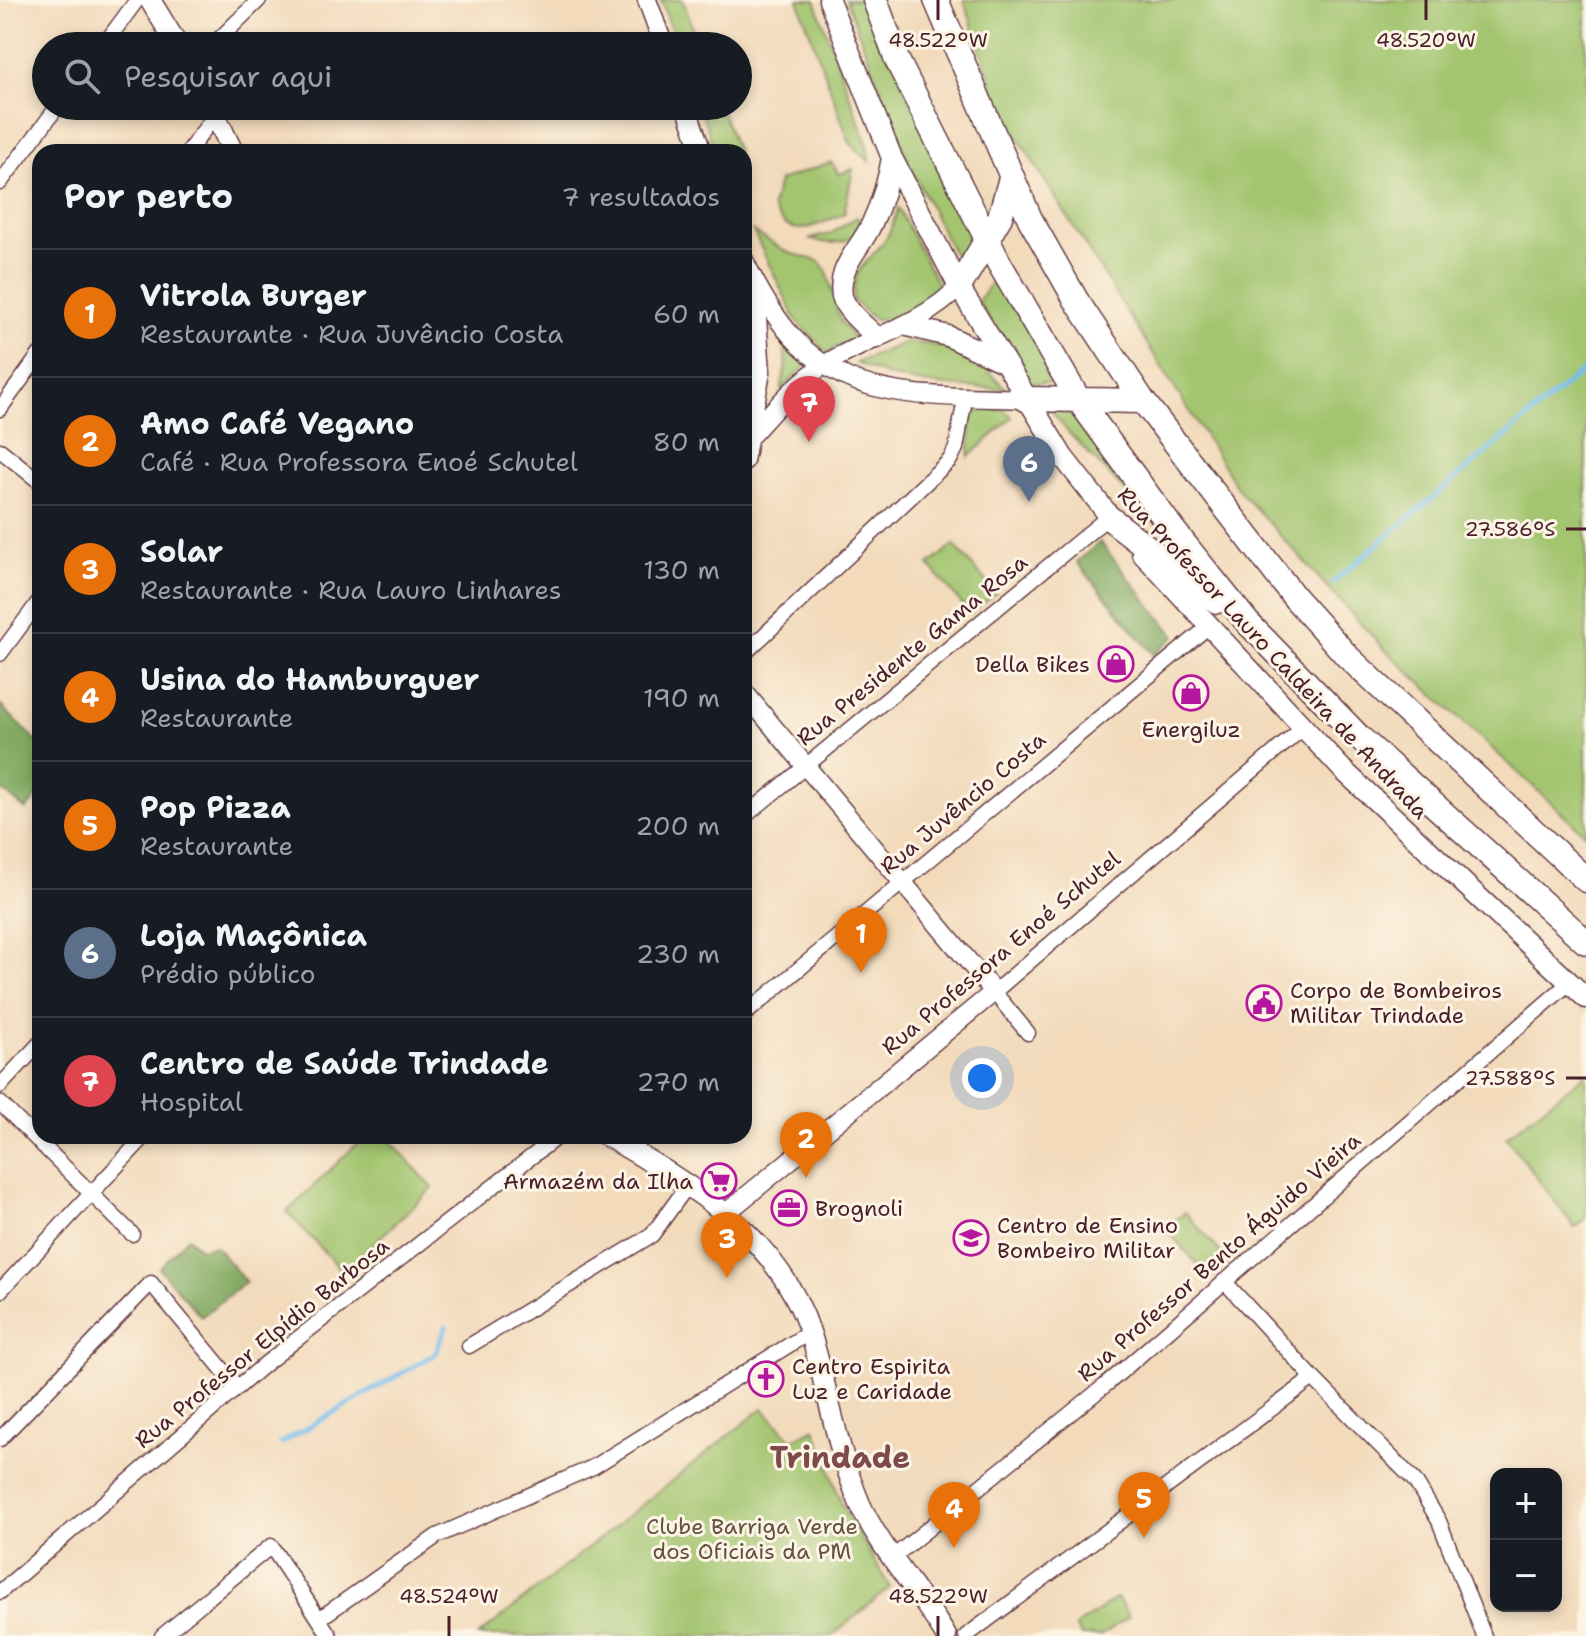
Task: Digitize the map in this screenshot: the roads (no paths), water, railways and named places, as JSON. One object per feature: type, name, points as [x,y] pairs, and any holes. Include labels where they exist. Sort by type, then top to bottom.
[{"type":"main road","points":[[150,0],[169,32]]},
{"type":"main road","name":"Rua Professor Lauro Caldeira de Andrada","points":[[829,0],[892,158],[959,287],[1026,399],[1108,517],[1304,727],[1442,866],[1586,998]]},
{"type":"main road","points":[[875,0],[897,60],[988,241],[1080,402],[1174,531],[1247,622],[1359,737],[1586,942]]},
{"type":"main road","points":[[936,0],[1030,219],[1076,300],[1143,401],[1295,598],[1348,657],[1586,880]]},
{"type":"main road","points":[[218,120],[229,144]]},
{"type":"main road","points":[[877,338],[849,310],[842,296],[843,279],[852,254],[871,226],[886,189],[892,158]]},
{"type":"main road","points":[[959,287],[988,241],[1006,201],[1011,178]]},
{"type":"main road","points":[[908,326],[948,336],[1003,362]]},
{"type":"main road","points":[[1026,399],[1143,401]]},
{"type":"main road","points":[[1108,517],[1247,622]]},
{"type":"main road","points":[[620,1144],[688,1185],[726,1213],[771,1261],[799,1304],[810,1332],[854,1487],[892,1558],[946,1636]]},
{"type":"street","points":[[113,32],[137,0]]},
{"type":"street","points":[[226,32],[259,0]]},
{"type":"street","points":[[647,0],[659,32]]},
{"type":"street","points":[[0,183],[47,120]]},
{"type":"street","points":[[193,144],[207,120]]},
{"type":"street","points":[[691,120],[699,144]]},
{"type":"street","points":[[752,275],[787,333],[823,366],[840,376],[888,391],[965,399],[1026,399]]},
{"type":"street","points":[[752,434],[804,379],[823,366],[927,315],[959,287]]},
{"type":"street","points":[[752,292],[761,345],[752,434]]},
{"type":"street","points":[[0,409],[32,365]]},
{"type":"street","points":[[752,646],[950,460],[956,448],[965,399]]},
{"type":"street","points":[[0,450],[32,476]]},
{"type":"street","name":"Rua Presidente Gama Rosa","points":[[752,810],[1108,517]]},
{"type":"street","points":[[0,654],[32,611]]},
{"type":"street","name":"Rua Juvêncio Costa","points":[[752,1008],[1209,626]]},
{"type":"street","points":[[752,702],[1028,1033]]},
{"type":"street","name":"Rua Professora Enoé Schutel","points":[[726,1213],[994,992],[1304,727]]},
{"type":"street","name":"Rua Professor Bento Águido Vieira","points":[[892,1558],[1108,1383],[1569,983]]},
{"type":"street","points":[[0,1086],[32,1052]]},
{"type":"street","points":[[0,1103],[32,1135]]},
{"type":"street","points":[[41,1144],[132,1234]]},
{"type":"street","points":[[0,1291],[138,1144]]},
{"type":"street","name":"Rua Professor Elpídio Barbosa","points":[[0,1592],[237,1387],[548,1144]]},
{"type":"street","points":[[469,1346],[652,1235],[688,1185]]},
{"type":"street","points":[[1224,1281],[1313,1378],[1402,1466],[1426,1496],[1439,1521],[1484,1636]]},
{"type":"street","points":[[0,1439],[151,1283],[237,1387]]},
{"type":"street","points":[[319,1619],[437,1536],[593,1467],[810,1332]]},
{"type":"street","points":[[966,1636],[1313,1378]]},
{"type":"street","points":[[162,1636],[271,1546],[330,1636]]},
{"type":"waterway","points":[[1332,583],[1586,368]]},
{"type":"waterway","points":[[281,1443],[435,1354],[446,1327]]},
{"type":"place","name":"Centro de Saúde Trindade","points":[[809,442]]},
{"type":"place","name":"Loja Maçônica","points":[[1029,502]]},
{"type":"place","name":"Della Bikes","points":[[1116,664]]},
{"type":"place","name":"Energiluz","points":[[1191,693]]},
{"type":"place","name":"Vitrola Burger","points":[[861,973]]},
{"type":"place","name":"Corpo de Bombeiros Militar Trindade","points":[[1264,1003]]},
{"type":"place","name":"Amo Café Vegano","points":[[806,1178]]},
{"type":"place","name":"Armazém da Ilha","points":[[719,1181]]},
{"type":"place","name":"Brognoli","points":[[789,1208]]},
{"type":"place","name":"Centro de Ensino Bombeiro Militar","points":[[971,1238]]},
{"type":"place","name":"Solar","points":[[727,1278]]},
{"type":"place","name":"Centro Espirita Luz e Caridade","points":[[766,1379]]},
{"type":"place","name":"Pop Pizza","points":[[1144,1538]]},
{"type":"place","name":"Usina do Hamburguer","points":[[954,1548]]},
{"type":"district","name":"Trindade","points":[[840,1457]]},
{"type":"park label","name":"Clube Barriga Verde dos Oficiais da PM","points":[[752,1538]]}]
